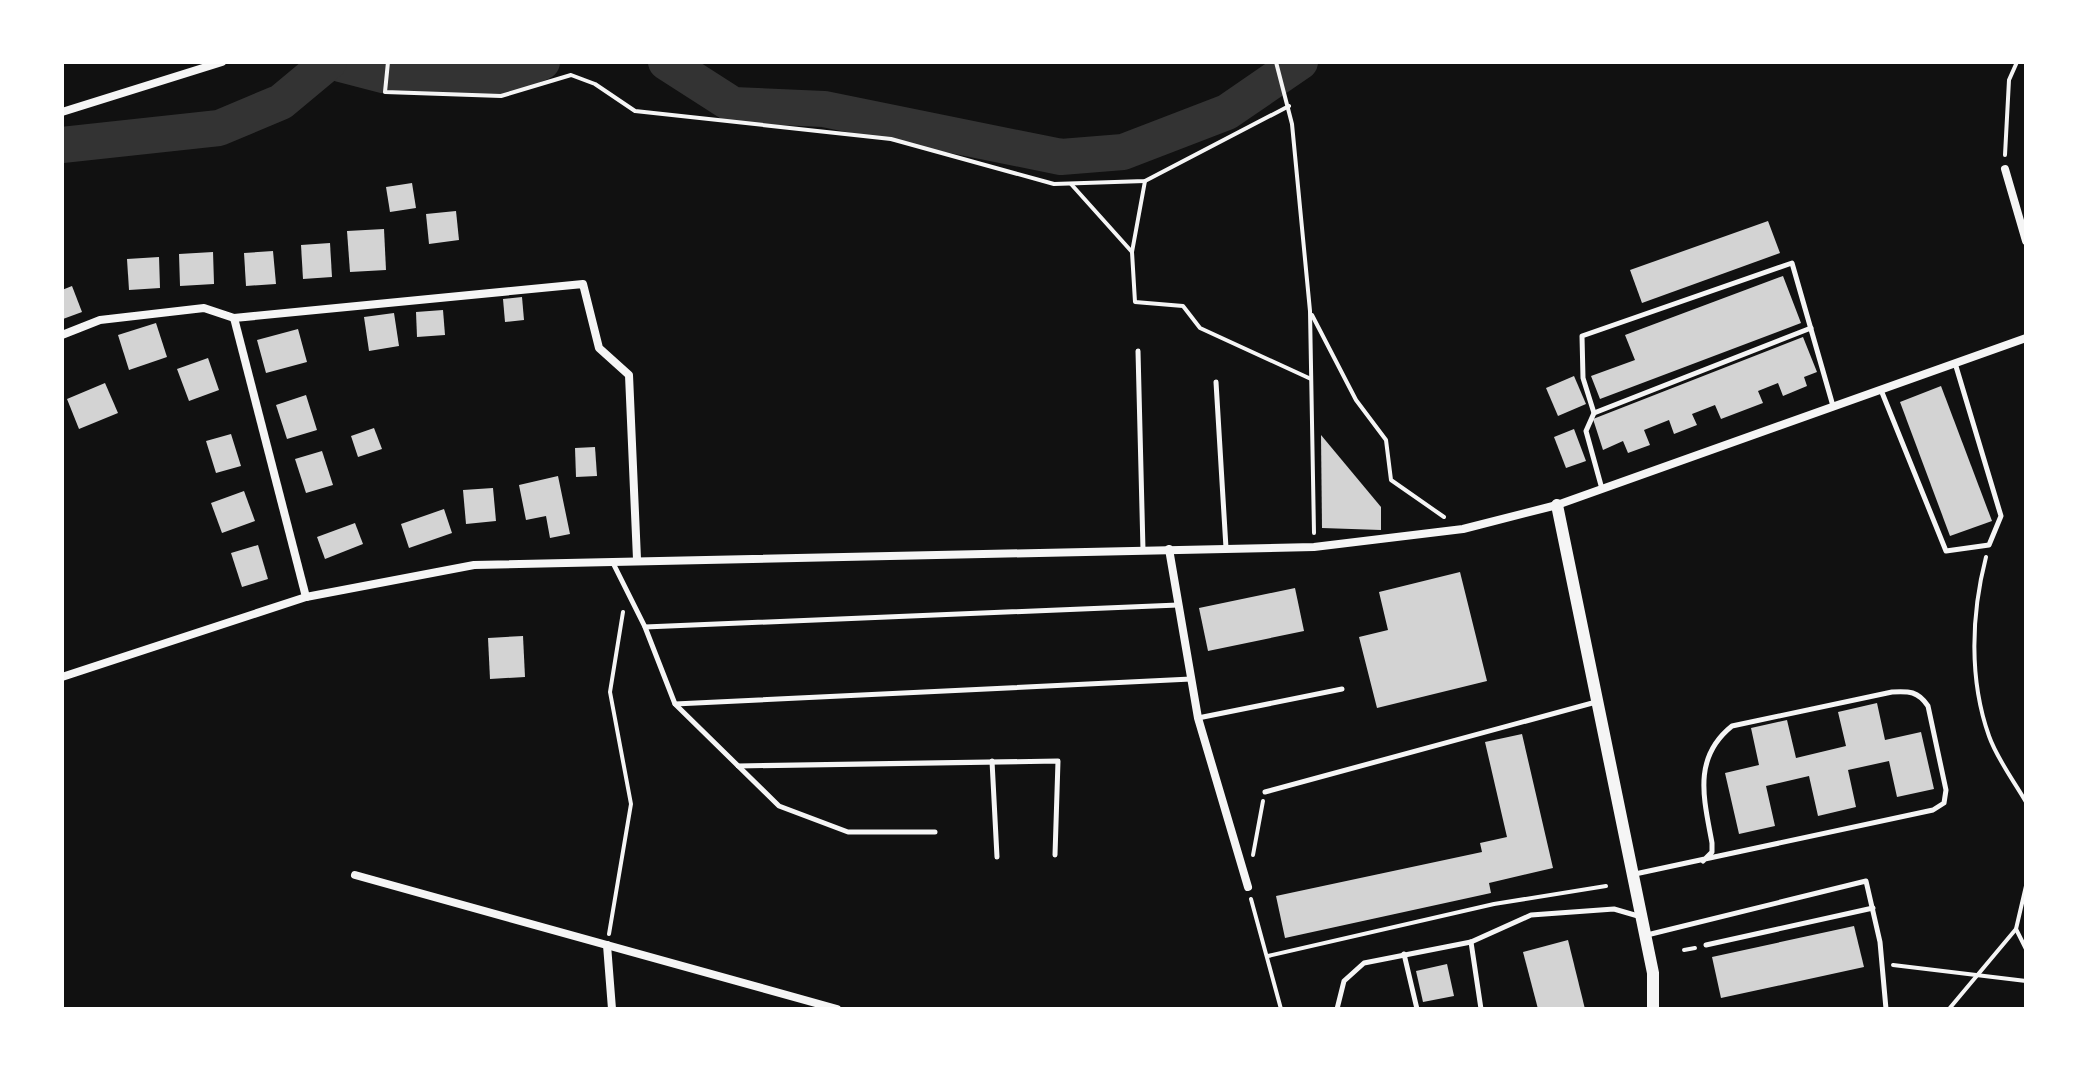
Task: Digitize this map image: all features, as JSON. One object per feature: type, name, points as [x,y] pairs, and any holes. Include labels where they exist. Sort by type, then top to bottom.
[{"type":"street","points":[[62,112],[222,62]]},
{"type":"street","points":[[2005,169],[2026,241]]},
{"type":"street","points":[[62,335],[100,320],[204,308],[234,318],[583,284],[599,348],[629,375],[637,559]]},
{"type":"street","points":[[234,318],[306,597]]},
{"type":"street","points":[[62,677],[306,597],[474,565],[637,559],[1314,547],[1463,529],[1557,505],[2026,338]]},
{"type":"street","points":[[1557,505],[1646,935],[1653,973],[1653,1009]]},
{"type":"street","points":[[1169,549],[1198,718],[1248,887]]},
{"type":"street","points":[[355,875],[837,1009]]},
{"type":"street","points":[[607,945],[612,1009]]},
{"type":"lane","points":[[1602,489],[1586,431],[1594,413],[1583,378],[1582,336],[1792,263],[1833,406]]},
{"type":"lane","points":[[1594,413],[1811,328]]},
{"type":"lane","points":[[1138,351],[1143,550]]},
{"type":"lane","points":[[1881,389],[1946,551],[1989,545],[2001,516],[1955,363]]},
{"type":"lane","points":[[1216,382],[1226,548]]},
{"type":"lane","points":[[612,560],[645,627],[675,704],[779,806],[848,832],[935,832]]},
{"type":"lane","points":[[645,627],[1178,605]]},
{"type":"lane","points":[[675,704],[1191,679]]},
{"type":"lane","points":[[1198,718],[1342,689]]},
{"type":"lane","points":[[1634,874],[1693,863],[1708,860],[1933,810],[1944,803],[1946,790],[1928,706],[1921,695],[1909,691],[1892,692],[1732,726],[1718,737],[1703,769],[1712,843],[1712,852],[1703,861]]},
{"type":"lane","points":[[1265,792],[1598,701]]},
{"type":"lane","points":[[992,761],[997,857]]},
{"type":"lane","points":[[738,766],[1058,761],[1055,855]]},
{"type":"lane","points":[[1646,935],[1866,881],[1883,964],[1886,1009]]},
{"type":"lane","points":[[1706,945],[1873,908]]},
{"type":"lane","points":[[1337,1009],[1344,981],[1364,963],[1471,942],[1531,915],[1614,909],[1642,917]]},
{"type":"lane","points":[[1471,942],[1481,1009]]},
{"type":"lane","points":[[1404,954],[1417,1009]]},
{"type":"path","points":[[388,62],[385,92],[501,96],[571,75],[595,84],[635,111],[891,139],[1054,184],[1145,181],[1289,106]]},
{"type":"path","points":[[1276,62],[1289,106],[1310,311],[1314,547]]},
{"type":"path","points":[[2005,169],[2009,80],[2017,62]]},
{"type":"path","points":[[1145,181],[1132,252],[1135,302],[1183,306],[1200,328],[1311,379]]},
{"type":"path","points":[[1071,184],[1132,252]]},
{"type":"path","points":[[1310,311],[1356,400],[1386,440],[1391,480],[1439,516],[1453,519]]},
{"type":"path","points":[[1989,545],[1977,594],[1976,689],[1990,739],[2026,802]]},
{"type":"path","points":[[607,945],[631,804],[610,692],[626,590]]},
{"type":"path","points":[[1265,792],[1248,887],[1281,1009]]},
{"type":"path","points":[[1268,956],[1494,904],[1606,886]]},
{"type":"path","points":[[1949,1009],[2016,929],[2026,886]]},
{"type":"path","points":[[2016,929],[2026,949]]},
{"type":"path","points":[[1883,964],[1980,972],[2026,981]]},
{"type":"building","points":[[412,183],[416,208],[390,212],[386,187]]},
{"type":"building","points":[[456,211],[459,240],[429,244],[426,214]]},
{"type":"building","points":[[1768,221],[1780,253],[1642,303],[1630,270]]},
{"type":"building","points":[[384,229],[386,270],[350,272],[347,231]]},
{"type":"building","points":[[330,243],[332,277],[303,279],[301,245]]},
{"type":"building","points":[[273,251],[276,284],[246,286],[244,253]]},
{"type":"building","points":[[213,252],[214,284],[180,286],[179,254]]},
{"type":"building","points":[[159,257],[160,288],[129,290],[127,259]]},
{"type":"building","points":[[1783,276],[1801,323],[1600,399],[1591,376],[1635,360],[1625,335]]},
{"type":"building","points":[[72,286],[82,312],[63,319],[62,290]]},
{"type":"building","points":[[522,297],[524,320],[505,322],[503,299]]},
{"type":"building","points":[[443,310],[445,335],[417,337],[416,312]]},
{"type":"building","points":[[394,313],[399,346],[369,351],[364,317]]},
{"type":"building","points":[[156,323],[167,357],[129,370],[118,335]]},
{"type":"building","points":[[298,329],[307,362],[266,373],[257,340]]},
{"type":"building","points":[[1803,337],[1817,372],[1804,377],[1807,386],[1783,396],[1778,383],[1758,391],[1763,403],[1721,419],[1715,405],[1692,414],[1697,425],[1674,434],[1669,420],[1644,430],[1650,445],[1628,453],[1623,441],[1603,450],[1593,419]]},
{"type":"building","points":[[208,358],[219,390],[189,401],[177,369]]},
{"type":"building","points":[[1574,376],[1586,404],[1558,416],[1546,388]]},
{"type":"building","points":[[105,383],[118,413],[79,429],[67,399]]},
{"type":"building","points":[[1941,386],[1992,521],[1950,536],[1900,402]]},
{"type":"building","points":[[306,395],[317,430],[287,439],[276,405]]},
{"type":"building","points":[[374,428],[382,449],[358,457],[351,436]]},
{"type":"building","points":[[1574,429],[1586,461],[1566,468],[1554,437]]},
{"type":"building","points":[[231,434],[241,466],[216,473],[206,441]]},
{"type":"building","points":[[1321,435],[1381,507],[1381,530],[1322,528]]},
{"type":"building","points":[[595,447],[597,476],[576,477],[575,448]]},
{"type":"building","points":[[322,451],[333,485],[306,493],[295,459]]},
{"type":"building","points":[[558,476],[570,534],[550,538],[546,516],[526,520],[519,485]]},
{"type":"building","points":[[493,488],[496,521],[466,524],[463,490]]},
{"type":"building","points":[[244,491],[255,521],[222,533],[211,503]]},
{"type":"building","points":[[444,509],[452,533],[409,548],[401,524]]},
{"type":"building","points":[[355,523],[363,544],[325,559],[317,537]]},
{"type":"building","points":[[258,545],[268,579],[242,587],[231,553]]},
{"type":"building","points":[[1460,572],[1487,681],[1377,708],[1359,637],[1388,630],[1379,592]]},
{"type":"building","points":[[1295,588],[1304,631],[1208,651],[1199,608]]},
{"type":"building","points":[[523,636],[525,677],[490,679],[488,638]]},
{"type":"building","points":[[1877,703],[1885,740],[1921,732],[1934,789],[1897,797],[1889,761],[1848,770],[1856,807],[1818,816],[1809,776],[1766,786],[1775,826],[1739,834],[1725,773],[1759,765],[1751,728],[1787,720],[1796,758],[1846,746],[1838,712]]},
{"type":"building","points":[[1522,734],[1553,868],[1489,883],[1491,893],[1285,938],[1276,896],[1482,852],[1480,843],[1507,837],[1485,742]]},
{"type":"building","points":[[1854,926],[1864,967],[1721,998],[1712,957]]},
{"type":"building","points":[[1568,940],[1585,1009],[1538,1009],[1523,952]]},
{"type":"building","points":[[1447,964],[1454,996],[1423,1002],[1416,971]]},
{"type":"waterway","points":[[62,145],[219,128],[281,102],[329,62]]},
{"type":"waterway","points":[[333,62],[383,75],[505,77],[542,62]]},
{"type":"waterway","points":[[666,62],[733,105],[824,109],[1061,157],[1123,152],[1227,112],[1300,62]]}]
